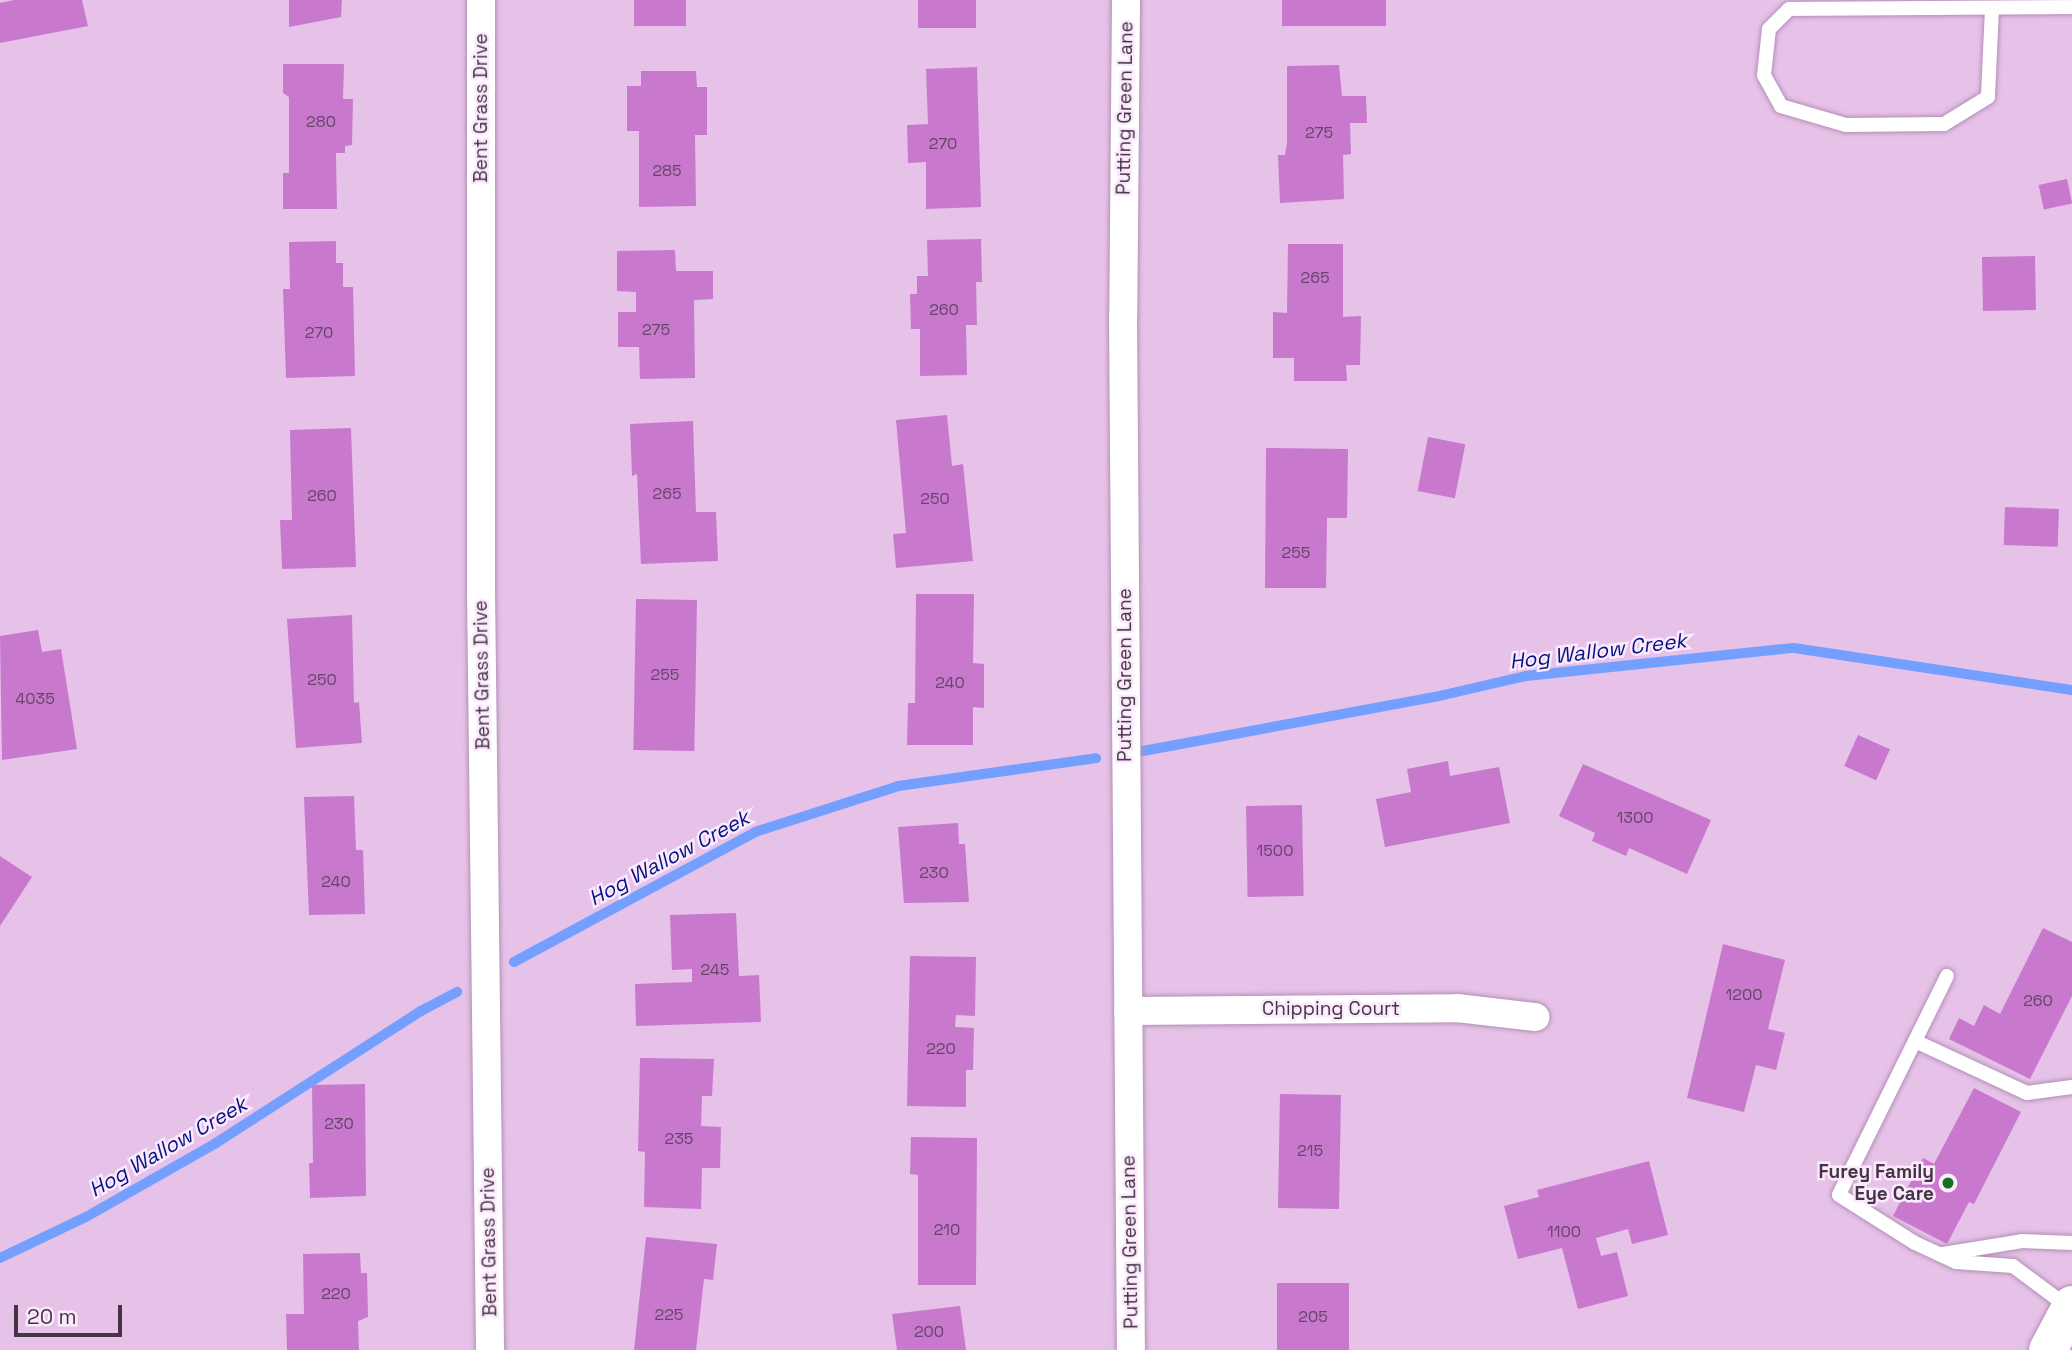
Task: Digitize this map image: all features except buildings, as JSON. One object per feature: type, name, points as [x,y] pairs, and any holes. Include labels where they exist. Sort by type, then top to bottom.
[{"type":"main road","points":[[2048,1350],[2071,1307]]},
{"type":"street","name":"Bent Grass Drive","points":[[481,0],[481,617],[490,1350]]},
{"type":"street","name":"Putting Green Lane","points":[[1126,0],[1123,317],[1131,1350]]},
{"type":"street","name":"Chipping Court","points":[[1128,1011],[1457,1008],[1535,1017]]},
{"type":"lane","points":[[1992,8],[1988,97],[1944,124],[1846,125],[1781,106],[1764,75],[1769,29],[1789,9],[2072,7]]},
{"type":"lane","points":[[1947,976],[1839,1195],[1914,1243],[1944,1254],[1956,1262],[2013,1266],[2071,1307]]},
{"type":"lane","points":[[1914,1041],[2027,1093],[2072,1087]]},
{"type":"lane","points":[[1944,1254],[2022,1241],[2072,1243]]},
{"type":"waterway","name":"Hog Wallow Creek","points":[[1132,753],[1435,697],[1526,676],[1794,648],[2072,690]]},
{"type":"waterway","name":"Hog Wallow Creek","points":[[514,962],[755,832],[898,786],[1096,758]]},
{"type":"waterway","name":"Hog Wallow Creek","points":[[0,1258],[86,1217],[216,1143],[421,1011],[457,992]]},
{"type":"place","name":"Furey Family Eye Care","points":[[1948,1183]]}]
